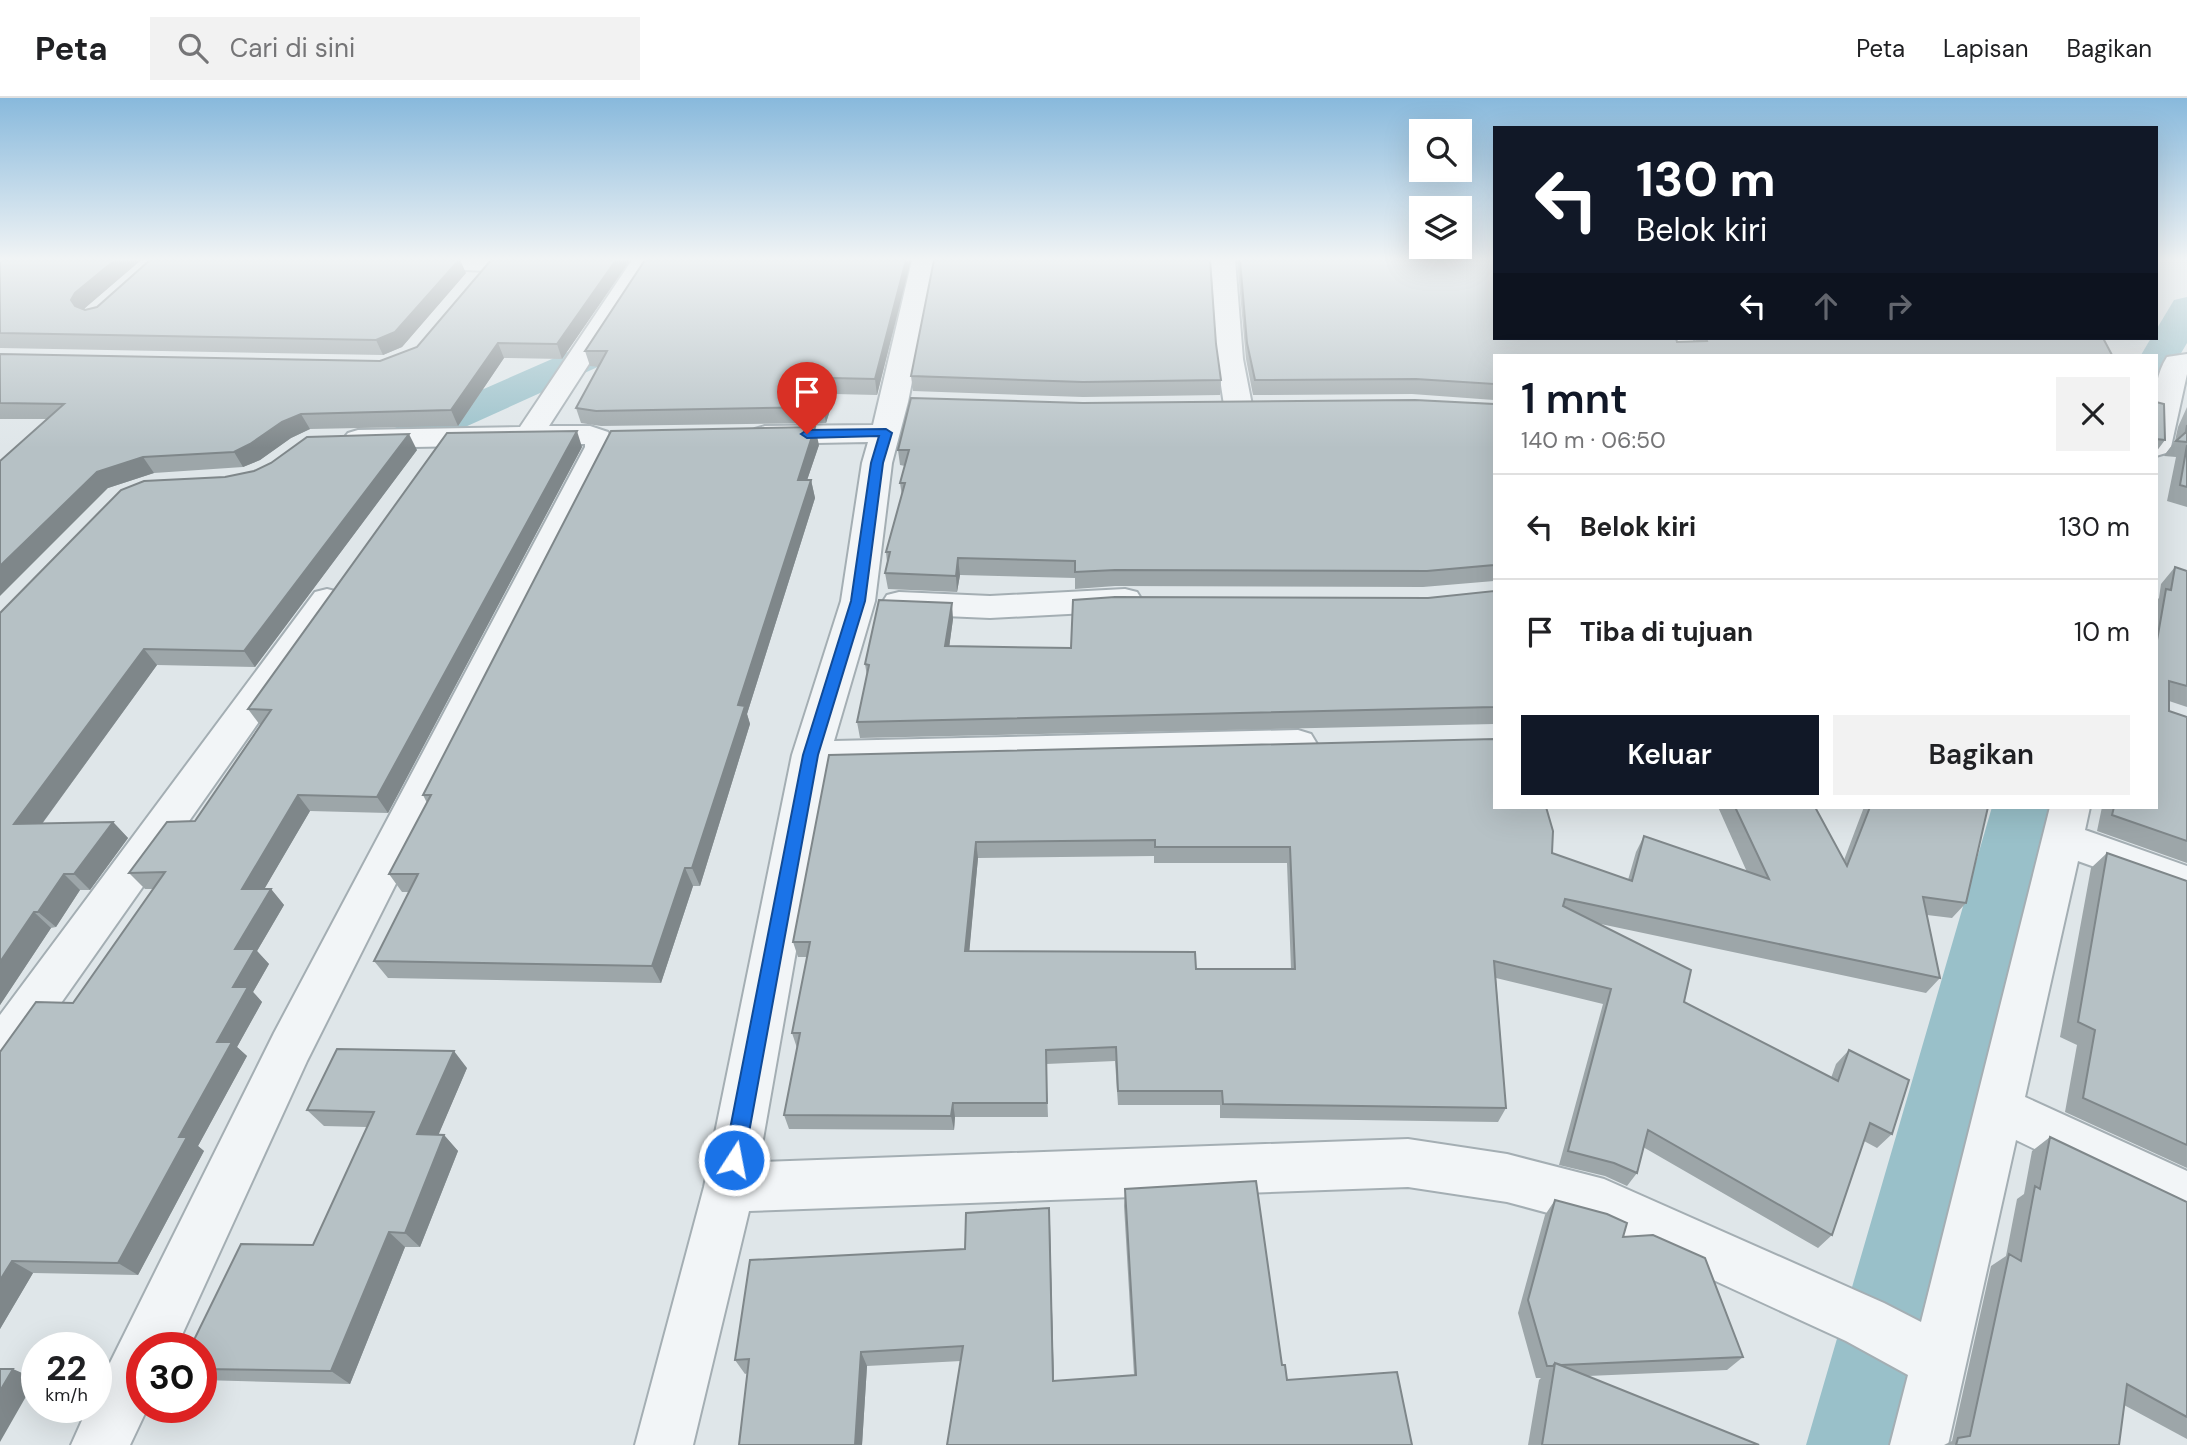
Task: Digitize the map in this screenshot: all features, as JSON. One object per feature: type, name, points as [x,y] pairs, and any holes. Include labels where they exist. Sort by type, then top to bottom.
[{"type":"street","points":[[529,435],[603,323]]},
{"type":"street","points":[[664,1445],[729,1187],[811,755],[858,601],[877,463],[900,412],[914,323]]},
{"type":"street","points":[[1227,323],[1237,405]]},
{"type":"street","points":[[2158,439],[2175,367],[2181,362],[2187,362]]},
{"type":"street","points":[[735,435],[900,412]]},
{"type":"street","points":[[155,1332],[290,1048],[600,447],[612,438],[590,435],[529,435],[443,439],[326,439]]},
{"type":"street","points":[[419,472],[443,439]]},
{"type":"street","points":[[0,1052],[346,573]]},
{"type":"street","points":[[858,601],[989,607],[1155,600]]},
{"type":"street","points":[[811,755],[1335,743]]},
{"type":"street","points":[[1919,1445],[1933,1358],[1999,1108],[2066,823],[2187,883]]},
{"type":"street","points":[[1999,1108],[2187,1197]]},
{"type":"street","points":[[729,1187],[1408,1163],[1479,1171],[1570,1192],[1604,1204],[1865,1322],[1933,1358]]},
{"type":"street","points":[[100,1445],[126,1391]]},
{"type":"building","points":[[0,323],[403,323],[395,332],[376,340],[0,333]]},
{"type":"building","points":[[438,323],[572,323],[557,344],[498,343],[451,410],[301,414],[282,422],[234,452],[143,457],[97,472],[0,566],[0,461],[64,404],[0,403],[0,354],[380,361],[417,347]]},
{"type":"building","points":[[604,323],[890,323],[875,379],[833,378],[823,407],[596,411],[576,408],[607,351],[585,351]]},
{"type":"building","points":[[922,323],[1214,323],[1221,380],[1083,382],[911,376]]},
{"type":"building","points":[[1245,323],[1493,323],[1493,340],[2104,340],[2111,354],[1493,354],[1493,384],[1416,379],[1255,380]]},
{"type":"building","points":[[911,398],[1083,403],[1415,400],[1493,404],[1493,565],[1427,571],[1075,572],[1075,561],[958,558],[956,576],[885,573],[890,552],[886,552],[905,483],[900,483],[909,450],[898,450]]},
{"type":"building","points":[[2158,402],[2164,404],[2165,440],[2158,439]]},
{"type":"building","points":[[2187,425],[2187,442],[2176,441],[2186,432]]},
{"type":"building","points":[[815,427],[798,480],[811,480],[738,705],[745,706],[692,868],[685,868],[652,966],[374,961],[418,874],[389,874],[431,795],[423,795],[611,431]]},
{"type":"building","points":[[577,431],[377,797],[298,795],[242,889],[271,889],[235,949],[255,949],[233,987],[248,987],[217,1042],[232,1042],[179,1137],[187,1137],[118,1263],[12,1261],[0,1280],[0,1052],[36,1002],[73,1003],[165,872],[129,873],[167,822],[195,821],[271,710],[248,709],[447,433]]},
{"type":"building","points":[[409,434],[244,651],[144,649],[14,824],[113,822],[74,874],[64,874],[0,962],[0,613],[121,490],[144,481],[225,477],[254,471],[271,463],[307,437]]},
{"type":"building","points":[[2187,445],[2187,487],[2180,485]]},
{"type":"building","points":[[2175,567],[2187,571],[2187,686],[2169,681],[2169,711],[2187,717],[2187,841],[2112,815],[2114,809],[2158,809],[2158,635],[2166,589],[2171,590]]},
{"type":"building","points":[[1493,591],[1493,707],[857,722],[869,665],[865,664],[879,600],[952,603],[945,646],[1071,648],[1073,600],[1115,597],[1428,598]]},
{"type":"building","points":[[1493,739],[1493,809],[1547,809],[1553,831],[1552,853],[1632,881],[1644,836],[1769,879],[1736,809],[1816,809],[1847,866],[1869,809],[1988,809],[1966,903],[1923,897],[1940,978],[1565,899],[1563,906],[1691,970],[1684,1002],[1838,1081],[1849,1050],[1909,1080],[1892,1134],[1870,1123],[1832,1235],[1648,1130],[1637,1173],[1614,1163],[1568,1151],[1611,989],[1494,961],[1506,1108],[1223,1104],[1222,1091],[1118,1091],[1116,1047],[1046,1050],[1047,1103],[953,1103],[951,1116],[784,1115],[800,1033],[792,1033],[810,942],[793,942],[829,755]],"holes":[[[1155,840],[1155,847],[1290,847],[1295,969],[1196,969],[1195,952],[965,951],[976,842]]]},
{"type":"building","points":[[2107,853],[2187,881],[2187,1145],[2083,1098],[2095,1030],[2078,1022]]},
{"type":"building","points":[[337,1049],[454,1051],[417,1134],[444,1135],[405,1233],[389,1232],[331,1371],[217,1369],[217,1332],[198,1332],[241,1244],[313,1245],[374,1112],[307,1110]]},
{"type":"building","points":[[2050,1137],[2187,1202],[2187,1417],[2127,1384],[2119,1445],[1956,1445],[1958,1438],[1970,1436],[2009,1254],[2021,1261],[2035,1186],[2040,1189]]},
{"type":"building","points":[[1256,1181],[1282,1365],[1285,1365],[1287,1380],[1397,1372],[1412,1445],[947,1445],[963,1346],[861,1352],[855,1445],[739,1445],[749,1359],[735,1360],[750,1260],[965,1249],[966,1213],[1049,1208],[1053,1381],[1136,1375],[1125,1189]]},
{"type":"building","points":[[1555,1200],[1607,1214],[1627,1223],[1623,1237],[1653,1235],[1705,1258],[1743,1357],[1561,1365],[1555,1363],[1553,1366],[1547,1366],[1528,1300]]},
{"type":"building","points":[[1555,1363],[1759,1445],[1542,1445]]},
{"type":"building","points":[[0,1369],[13,1369],[0,1391]]},
{"type":"waterway","points":[[2158,360],[2179,323]]},
{"type":"waterway","points":[[357,460],[629,339]]},
{"type":"waterway","points":[[1848,1445],[2020,809]]},
{"type":"route","points":[[734,1160],[811,755],[858,601],[877,463],[886,433],[807,434]]}]
